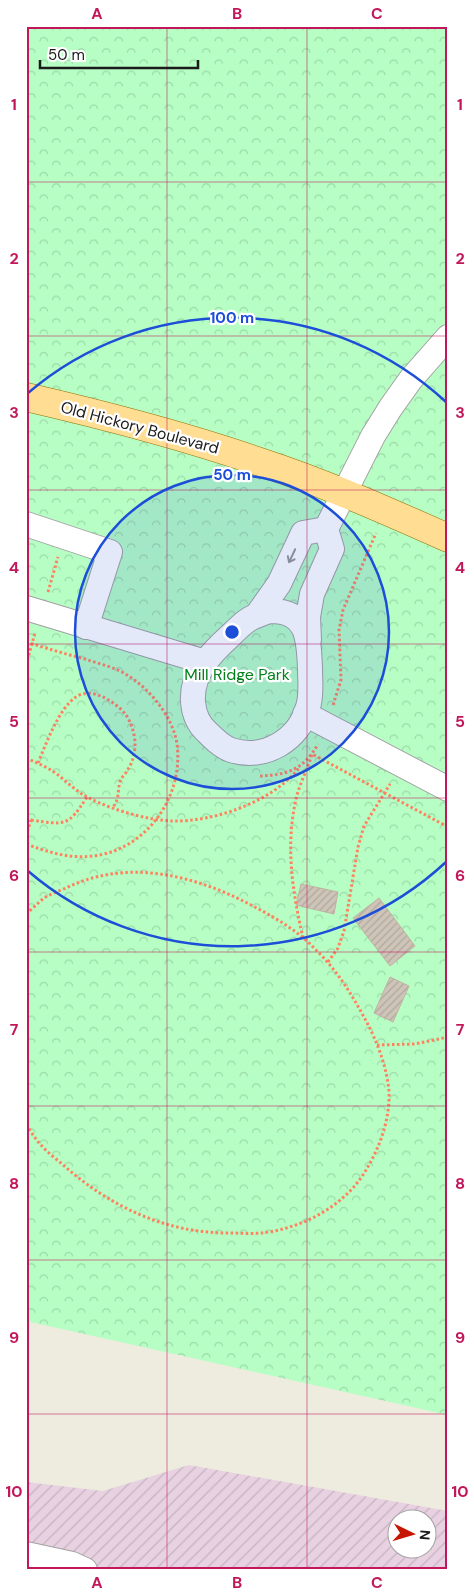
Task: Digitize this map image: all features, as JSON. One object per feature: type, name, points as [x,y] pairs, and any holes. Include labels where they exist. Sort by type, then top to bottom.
[{"type":"main road","name":"Old Hickory Boulevard","points":[[26,397],[142,425],[259,461],[343,493],[448,538]]},
{"type":"street","points":[[309,641],[303,627],[290,615],[269,611],[247,621],[214,650],[196,679],[193,695],[195,712],[202,728],[228,749],[247,753],[258,753],[276,747],[296,730],[309,706],[310,689],[309,641],[308,617],[312,594],[332,549],[326,529],[373,436],[391,407],[411,379],[448,337]]},
{"type":"street","points":[[26,524],[110,552],[86,626]]},
{"type":"street","points":[[257,615],[279,584],[303,533],[326,529]]},
{"type":"street","points":[[26,608],[205,662]]},
{"type":"street","points":[[306,714],[448,789]]},
{"type":"street","points":[[26,1554],[72,1564],[85,1570]]},
{"type":"path","points":[[26,642],[108,666],[127,675],[145,689],[170,722],[177,743],[178,764],[168,803],[156,820],[138,839],[118,849],[94,856],[75,857],[63,856],[26,844]]},
{"type":"path","points":[[38,763],[52,730],[65,707],[75,697],[85,693],[104,698],[126,716],[133,730],[135,744],[131,764],[120,781],[119,797],[113,808]]},
{"type":"path","points":[[303,938],[296,910],[290,844],[298,793],[312,754],[448,827]]},
{"type":"path","points":[[26,758],[58,775],[87,797],[113,808],[156,820],[172,821],[196,820],[263,798],[281,786],[301,766]]},
{"type":"path","points":[[328,962],[338,948],[344,931],[358,847],[364,826],[385,794],[399,763]]},
{"type":"path","points":[[26,818],[51,823],[70,820],[75,816],[87,797]]},
{"type":"path","points":[[26,836],[31,820]]},
{"type":"path","points":[[26,914],[45,898],[87,879],[117,873],[166,874],[197,882],[230,894],[267,913],[303,938],[328,962],[344,982],[356,1001],[377,1045],[386,1073],[389,1094],[387,1117],[379,1145],[363,1176],[342,1200],[309,1220],[262,1233],[220,1233],[195,1230],[155,1221],[133,1212],[101,1194],[73,1174],[41,1145],[26,1125]]},
{"type":"path","points":[[377,1045],[415,1044],[448,1037]]},
{"type":"shaded area","points":[[189,1465],[431,1508],[386,1508],[386,1558],[436,1558],[436,1509],[448,1511],[448,1570],[26,1570],[26,1482],[103,1491]]},
{"type":"green space","name":"Mill Ridge Park","points":[[26,26],[448,26],[448,1415],[26,1321]]},
{"type":"building","points":[[301,884],[338,892],[334,914],[296,905]]},
{"type":"building","points":[[379,898],[415,946],[390,966],[353,918]]},
{"type":"building","points":[[390,977],[409,986],[393,1022],[374,1013]]}]
